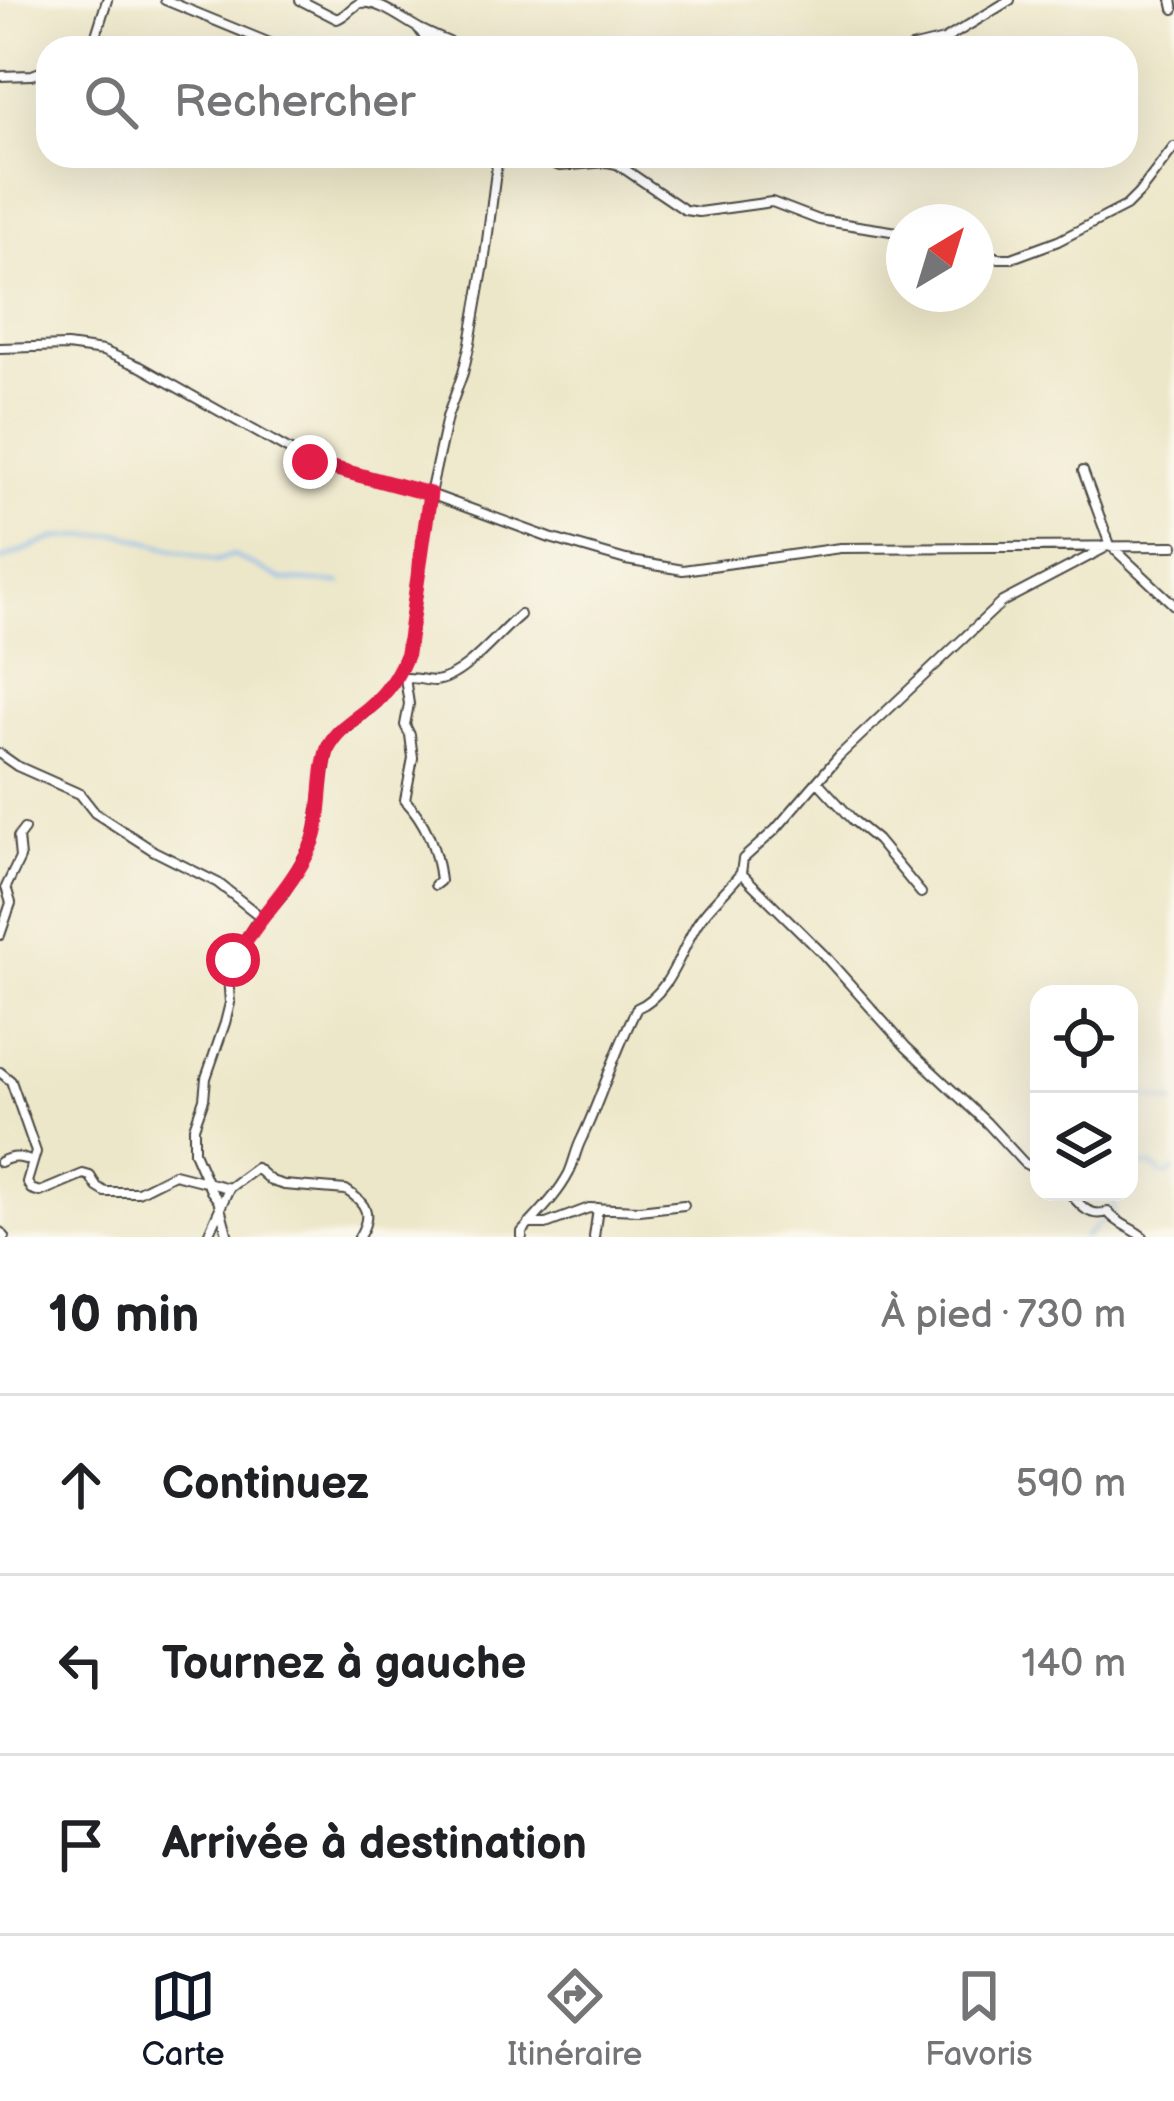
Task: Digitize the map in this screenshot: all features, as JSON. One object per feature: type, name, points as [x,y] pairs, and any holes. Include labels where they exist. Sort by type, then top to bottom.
[{"type":"street","points":[[96,36],[107,0]]},
{"type":"street","points":[[165,0],[253,36]]},
{"type":"street","points":[[300,0],[338,19],[355,4],[369,1],[436,36]]},
{"type":"street","points":[[951,36],[1010,0]]},
{"type":"street","points":[[418,28],[424,36]]},
{"type":"street","points":[[0,76],[36,73]]},
{"type":"street","points":[[994,256],[1012,258],[1058,241],[1126,206],[1174,147]]},
{"type":"street","points":[[435,885],[440,874],[429,838],[405,800],[413,758],[402,676],[430,494],[470,343],[496,168]]},
{"type":"street","points":[[623,168],[686,210],[772,202],[819,220],[886,230]]},
{"type":"street","points":[[0,348],[67,346],[103,351],[141,367],[310,462],[430,494],[550,538],[626,560],[683,570],[840,548],[1174,546]]},
{"type":"street","points":[[1083,471],[1110,545],[1174,605]]},
{"type":"street","points":[[522,1237],[571,1169],[637,1008],[651,1003],[699,922],[741,874],[743,859],[868,726],[1002,602],[1110,545]]},
{"type":"street","points":[[402,676],[428,681],[450,677],[520,615]]},
{"type":"street","points":[[228,1237],[220,1204],[194,1152],[194,1127],[230,1003],[228,976],[242,945],[283,894],[314,840],[328,746],[402,676]]},
{"type":"street","points":[[0,754],[80,794],[95,813],[154,851],[218,883],[261,917]]},
{"type":"street","points":[[818,782],[922,893]]},
{"type":"street","points":[[0,935],[11,903],[6,887],[20,858],[18,837],[24,829]]},
{"type":"street","points":[[741,874],[823,954],[906,1047],[1030,1166]]},
{"type":"street","points":[[0,1072],[11,1081],[36,1152],[27,1182],[31,1190],[40,1192],[83,1174],[105,1192],[138,1192],[174,1174],[229,1188]]},
{"type":"street","points":[[0,1162],[22,1157],[32,1162]]},
{"type":"street","points":[[207,1237],[229,1188],[256,1168],[284,1185],[346,1190],[367,1207],[369,1218],[359,1237]]},
{"type":"street","points":[[1078,1201],[1088,1212],[1110,1215],[1142,1237]]},
{"type":"street","points":[[529,1224],[546,1224],[589,1208],[684,1205]]},
{"type":"street","points":[[594,1237],[598,1208]]},
{"type":"waterway","points":[[0,560],[55,538],[121,534],[216,561],[233,555],[282,580],[341,583]]},
{"type":"waterway","points":[[1138,1088],[1149,1097],[1174,1103]]},
{"type":"waterway","points":[[1138,1166],[1151,1166],[1162,1174],[1174,1170]]},
{"type":"waterway","points":[[1084,1237],[1114,1212],[1111,1201]]},
{"type":"route","points":[[233,960],[255,924],[283,894],[314,840],[328,746],[376,703],[399,674],[407,653],[423,552],[430,494],[310,462]]}]
